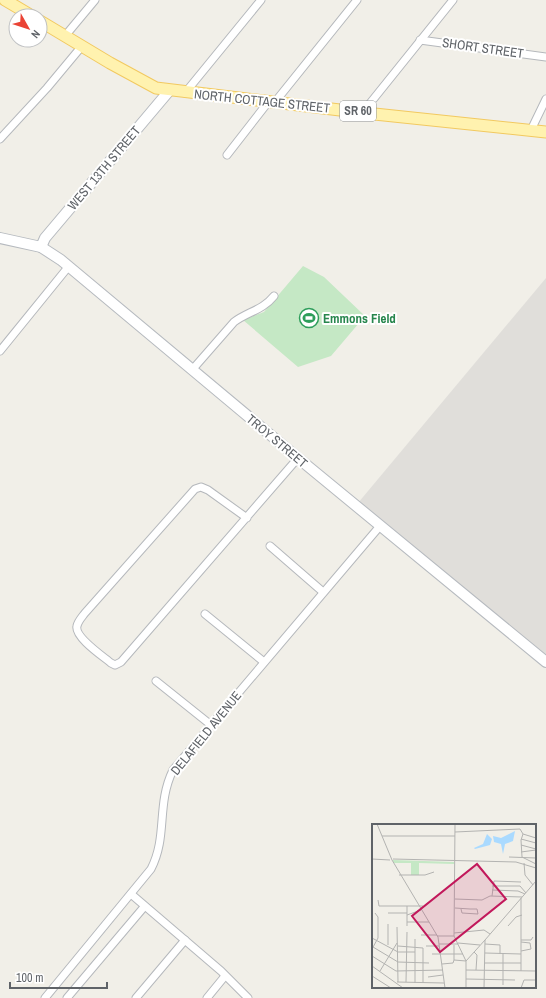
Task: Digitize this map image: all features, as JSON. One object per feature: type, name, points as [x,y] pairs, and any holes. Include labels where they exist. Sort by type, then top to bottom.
[{"type":"main road","points":[[5,0],[18,8]]},
{"type":"main road","name":"SR 60","points":[[48,26],[147,84],[169,90]]},
{"type":"main road","name":"NORTH COTTAGE STREET","points":[[169,90],[185,93],[546,132]]},
{"type":"main road","name":"WEST 13TH STREET","points":[[41,248],[45,238],[169,90]]},
{"type":"main road","name":"TROY STREET","points":[[0,238],[41,248],[69,266],[192,370],[546,662]]},
{"type":"street","points":[[66,36],[95,0]]},
{"type":"street","points":[[185,93],[261,0]]},
{"type":"street","points":[[227,155],[357,0]]},
{"type":"street","points":[[363,112],[453,0]]},
{"type":"street","name":"SHORT STREET","points":[[420,40],[546,57]]},
{"type":"street","points":[[0,139],[47,88],[82,46]]},
{"type":"street","points":[[531,130],[546,99]]},
{"type":"street","points":[[0,351],[69,266]]},
{"type":"street","points":[[192,370],[234,322],[242,316],[265,306],[274,296]]},
{"type":"street","points":[[247,518],[208,490],[201,487],[194,489],[81,618],[77,629],[82,638],[111,663],[118,664],[182,593],[247,518],[298,458]]},
{"type":"street","name":"DELAFIELD AVENUE","points":[[45,998],[151,869],[156,859],[161,834],[163,798],[167,782],[173,770],[380,526]]},
{"type":"street","points":[[270,546],[323,592]]},
{"type":"street","points":[[205,614],[264,662]]},
{"type":"street","points":[[156,681],[211,725]]},
{"type":"street","points":[[131,894],[144,907],[185,940],[248,998]]},
{"type":"street","points":[[67,998],[144,907]]},
{"type":"street","points":[[136,998],[185,940]]},
{"type":"street","points":[[207,998],[225,976]]},
{"type":"shaded area","points":[[546,278],[546,657],[358,503]]},
{"type":"green space","name":"Emmons Field","points":[[303,266],[324,277],[365,316],[331,356],[298,367],[243,320],[264,312]]},
{"type":"place","name":"Emmons Field","points":[[309,318]]}]
